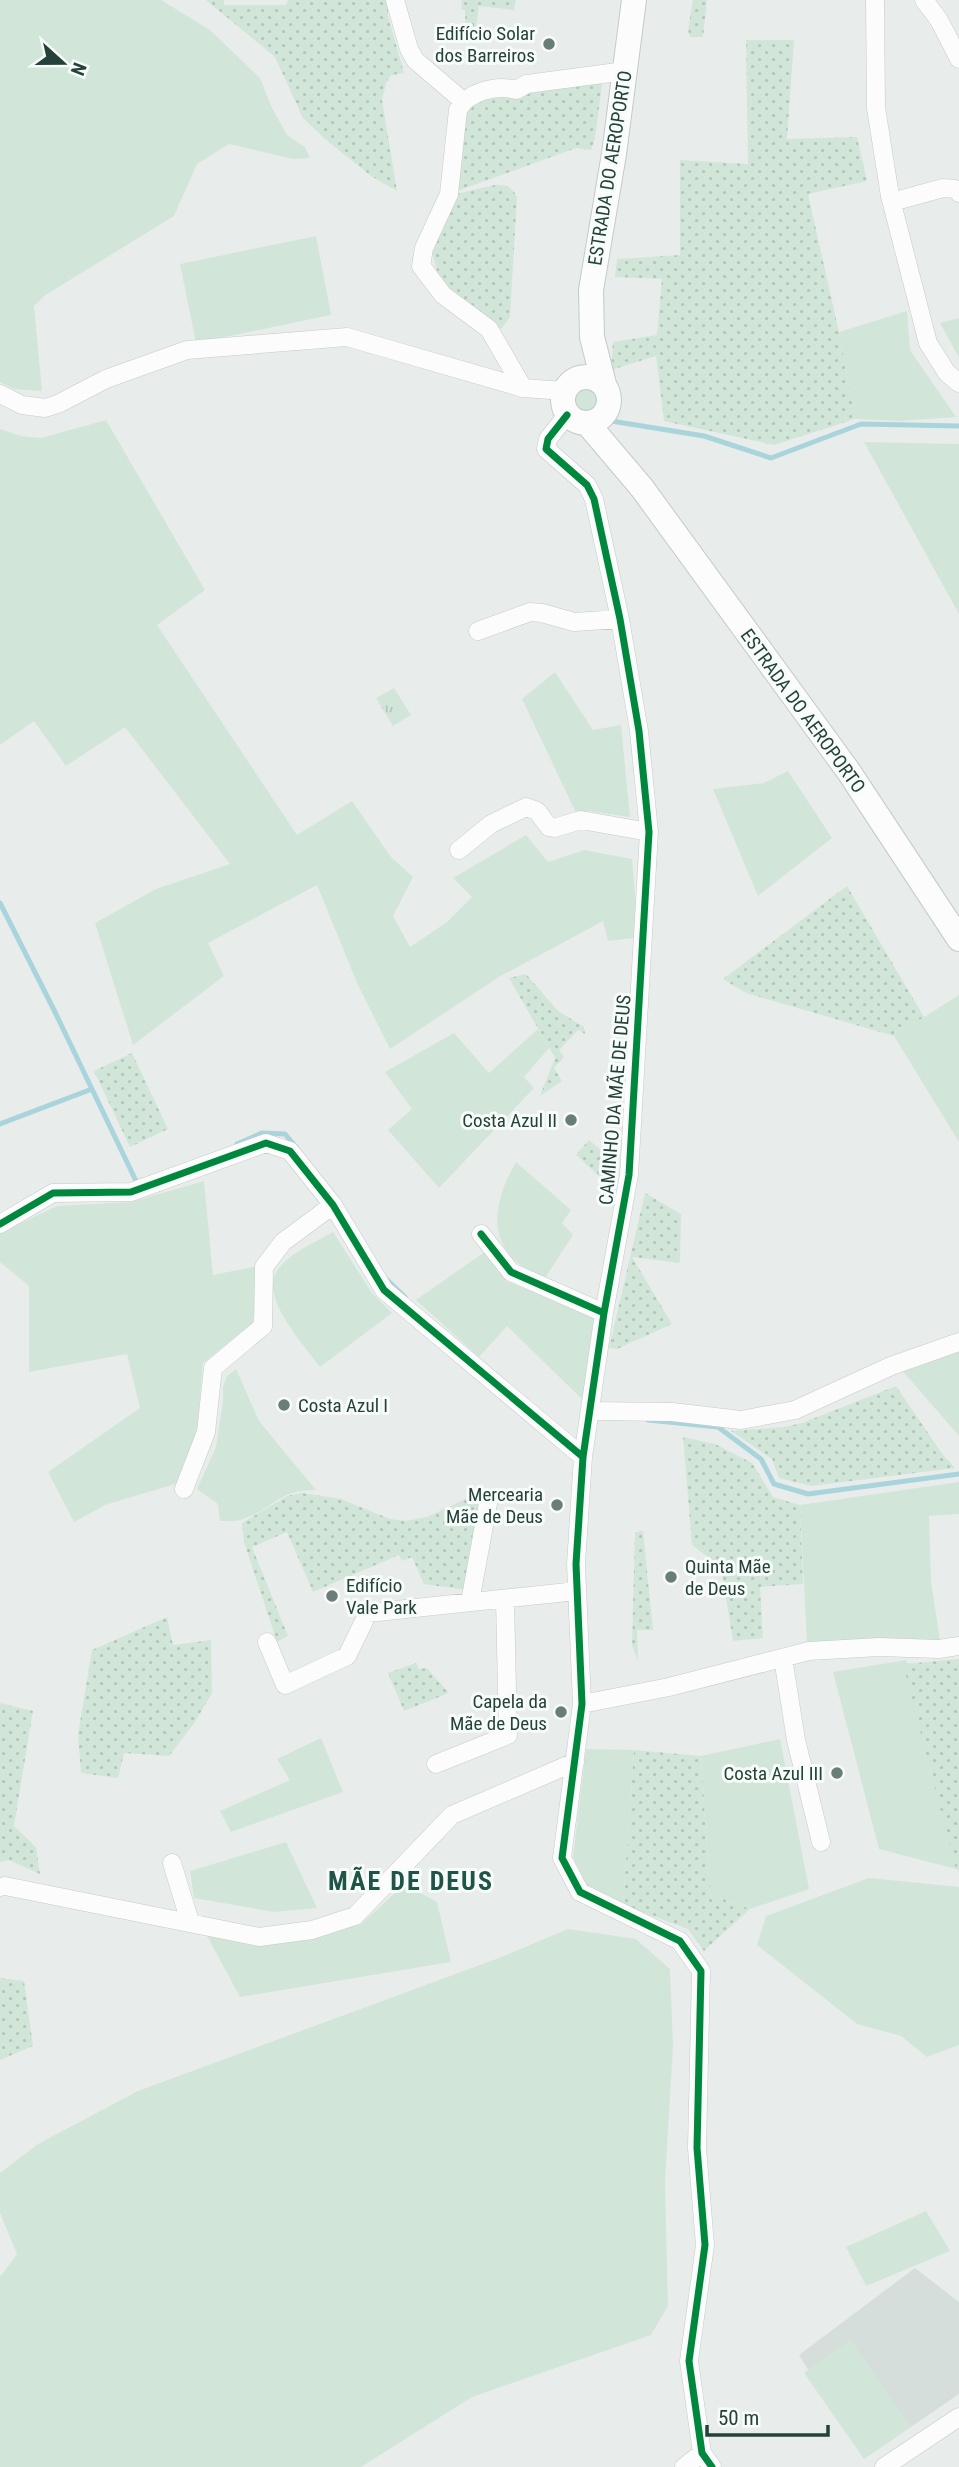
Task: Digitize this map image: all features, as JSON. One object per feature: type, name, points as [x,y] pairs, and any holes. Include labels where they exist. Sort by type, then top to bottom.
[{"type":"main road","name":"ESTRADA DO AEROPORTO","points":[[634,0],[614,154],[591,290],[592,337],[581,404],[849,772],[959,939]]},
{"type":"main road","name":"ESTRADA DO AEROPORTO","points":[[581,404],[608,409],[610,396],[604,384],[592,337]]},
{"type":"street","points":[[395,0],[409,49],[415,60],[463,101]]},
{"type":"street","points":[[875,0],[876,108],[892,202],[929,343],[947,373],[959,383]]},
{"type":"street","points":[[924,0],[939,20],[959,59]]},
{"type":"street","points":[[523,388],[489,329],[443,295],[421,266],[424,248],[449,194],[458,110],[463,101],[479,92],[510,88],[516,90],[527,83],[625,71]]},
{"type":"street","points":[[892,202],[943,188],[955,189],[959,193]]},
{"type":"street","points":[[0,394],[22,405],[44,408],[58,404],[106,379],[187,350],[346,337],[581,404]]},
{"type":"street","name":"CAMINHO DA MÃE DE DEUS","points":[[581,404],[548,439],[546,449],[587,485],[594,499],[620,618],[639,731],[649,832],[629,1175],[604,1313],[592,1410],[583,1457],[576,1564],[582,1704],[562,1858],[580,1892],[680,1941],[701,1971],[697,2148],[705,2245],[689,2361],[707,2460]]},
{"type":"street","points":[[478,631],[530,612],[574,622],[620,618]]},
{"type":"street","points":[[459,850],[491,824],[526,807],[537,811],[549,827],[581,820],[649,832]]},
{"type":"street","points":[[0,1224],[53,1193],[131,1192],[266,1143],[290,1151],[332,1205],[384,1290],[583,1457]]},
{"type":"street","points":[[184,1489],[206,1432],[213,1368],[263,1326],[264,1267],[283,1242],[332,1205]]},
{"type":"street","points":[[481,1234],[511,1272],[604,1313]]},
{"type":"street","points":[[592,1410],[672,1412],[741,1420],[795,1410],[891,1366],[959,1342]]},
{"type":"street","points":[[470,1602],[489,1498]]},
{"type":"street","points":[[267,1642],[285,1685],[347,1656],[368,1613],[577,1591]]},
{"type":"street","points":[[436,1764],[508,1735],[505,1599]]},
{"type":"street","points":[[582,1704],[669,1687],[809,1651],[880,1647],[939,1649],[959,1646]]},
{"type":"street","points":[[783,1658],[796,1740],[821,1842]]},
{"type":"street","points":[[0,1887],[85,1900],[259,1937],[312,1930],[355,1916],[452,1815],[575,1762]]},
{"type":"street","points":[[172,1863],[190,1922]]},
{"type":"street","points":[[884,2467],[959,2417]]},
{"type":"street","points":[[684,2467],[707,2460]]},
{"type":"shaded area","points":[[915,2268],[959,2302],[959,2394],[864,2459],[799,2355]]},
{"type":"green space","points":[[0,0],[161,0],[210,30],[260,78],[287,135],[305,147],[310,158],[293,159],[229,144],[197,164],[174,216],[44,296],[34,306],[42,391],[14,389],[0,382]]},
{"type":"green space","points":[[206,0],[224,0],[224,5],[286,5],[288,0],[388,0],[388,16],[404,73],[391,75],[382,100],[397,191],[371,176],[303,118],[275,57]]},
{"type":"green space","points":[[462,0],[516,0],[514,10],[479,6],[475,35],[466,36]]},
{"type":"green space","points":[[693,0],[707,0],[703,37],[690,37],[688,30]]},
{"type":"green space","points":[[746,40],[794,40],[787,139],[857,137],[867,181],[808,194],[839,332],[855,419],[774,445],[664,421],[656,356],[611,370],[613,342],[657,335],[662,279],[615,277],[617,259],[680,255],[680,160],[748,164]]},
{"type":"green space","points":[[603,77],[591,150],[576,148],[449,194],[463,101]]},
{"type":"green space","points":[[495,185],[508,187],[517,197],[510,317],[502,328],[496,329],[442,290],[431,248],[451,195]]},
{"type":"green space","points":[[316,236],[331,315],[196,343],[180,264]]},
{"type":"green space","points":[[907,311],[910,350],[956,417],[900,421],[855,419],[839,332]]},
{"type":"green space","points":[[959,318],[959,358],[940,323]]},
{"type":"green space","points":[[587,390],[595,393],[598,401],[595,409],[587,412],[579,409],[576,401],[579,393]]},
{"type":"green space","points":[[106,420],[205,590],[157,625],[297,835],[352,801],[391,857],[413,877],[393,916],[410,947],[447,922],[472,897],[453,878],[526,835],[548,862],[584,850],[632,859],[636,907],[634,938],[608,941],[603,921],[499,977],[390,1049],[357,983],[317,885],[208,943],[224,976],[133,1045],[95,923],[156,889],[230,864],[125,727],[66,766],[34,721],[0,745],[0,429],[21,436],[41,438]]},
{"type":"green space","points":[[864,442],[959,444],[959,614]]},
{"type":"green space","points":[[555,672],[593,730],[621,725],[630,817],[589,811],[577,815],[522,699]]},
{"type":"green space","points":[[394,688],[411,715],[393,726],[376,698]]},
{"type":"green space","points":[[788,771],[832,838],[758,896],[713,789],[764,783]]},
{"type":"green space","points":[[847,886],[924,1017],[894,1036],[746,993],[723,979]]},
{"type":"green space","points":[[526,974],[558,1011],[584,1027],[585,1034],[578,1030],[559,1050],[564,1057],[554,1068],[562,1081],[540,1096],[555,1058],[509,978]]},
{"type":"green space","points":[[959,995],[959,1142],[894,1036]]},
{"type":"green space","points":[[538,1029],[549,1048],[524,1077],[534,1088],[439,1188],[388,1130],[412,1109],[385,1072],[454,1033],[489,1073]]},
{"type":"green space","points":[[132,1053],[168,1129],[130,1147],[94,1071]]},
{"type":"green space","points":[[589,1140],[613,1160],[614,1190],[576,1155]]},
{"type":"green space","points":[[516,1162],[571,1210],[562,1223],[573,1235],[545,1278],[526,1269],[512,1257],[498,1230],[501,1197]]},
{"type":"green space","points":[[204,1181],[213,1275],[258,1266],[253,1322],[203,1363],[197,1430],[178,1483],[105,1505],[74,1522],[48,1472],[140,1408],[127,1354],[29,1372],[29,1286],[0,1262],[0,1233],[57,1206],[131,1202]]},
{"type":"green space","points":[[645,1193],[681,1214],[680,1263],[632,1257],[672,1324],[617,1349],[609,1348]]},
{"type":"green space","points":[[333,1232],[372,1293],[392,1313],[320,1367],[279,1309],[273,1284],[276,1273],[287,1260]]},
{"type":"green space","points":[[486,1251],[506,1281],[597,1318],[585,1402],[507,1326],[479,1357],[416,1300]]},
{"type":"green space","points":[[959,1349],[959,1436],[900,1368]]},
{"type":"green space","points":[[236,1369],[259,1421],[316,1490],[284,1496],[240,1520],[220,1521],[218,1504],[197,1489],[216,1447],[223,1387],[227,1376]]},
{"type":"green space","points":[[896,1386],[943,1455],[955,1468],[811,1486],[779,1478],[772,1459],[731,1431],[802,1423]]},
{"type":"green space","points":[[683,1437],[715,1444],[752,1463],[773,1497],[800,1505],[803,1584],[760,1587],[763,1638],[733,1641],[721,1567],[692,1545]]},
{"type":"green space","points":[[959,1482],[959,1514],[929,1516],[931,1581],[940,1641],[807,1645],[800,1505]]},
{"type":"green space","points":[[481,1492],[466,1590],[424,1584],[412,1557],[402,1561],[399,1555],[313,1592],[287,1532],[252,1547],[288,1636],[277,1642],[244,1542],[242,1523],[287,1496],[302,1493],[341,1499],[390,1519],[405,1521],[427,1517]]},
{"type":"green space","points":[[643,1531],[653,1630],[637,1630],[638,1661],[632,1645],[635,1532]]},
{"type":"green space","points":[[167,1617],[173,1645],[211,1640],[212,1693],[195,1722],[169,1756],[124,1753],[118,1778],[81,1773],[78,1734],[92,1650]]},
{"type":"green space","points":[[959,1659],[959,1870],[956,1869],[903,1664]]},
{"type":"green space","points":[[906,1660],[956,1869],[879,1849],[833,1672]]},
{"type":"green space","points":[[416,1663],[419,1669],[427,1668],[449,1693],[404,1711],[388,1673]]},
{"type":"green space","points":[[0,1703],[33,1711],[14,1826],[36,1847],[40,1874],[9,1860],[0,1862]]},
{"type":"green space","points":[[321,1738],[343,1792],[231,1832],[220,1811],[290,1780],[277,1759]]},
{"type":"green space","points":[[780,1739],[809,1889],[750,1909],[710,1894],[701,1756]]},
{"type":"green space","points":[[586,1749],[634,1750],[623,1905],[587,1886],[573,1857]]},
{"type":"green space","points":[[634,1750],[701,1756],[710,1894],[750,1909],[704,1951],[688,1929],[623,1905]]},
{"type":"green space","points":[[286,1842],[317,1908],[274,1912],[194,1898],[190,1871]]},
{"type":"green space","points":[[869,1878],[959,1887],[959,2045],[927,2057],[901,2036],[857,2024],[757,1945],[766,1916]]},
{"type":"green space","points":[[405,1884],[437,1902],[451,1962],[240,1997],[205,1932],[321,1936],[361,1924]]},
{"type":"green space","points":[[568,1929],[636,1939],[670,1969],[673,2047],[665,2181],[668,2306],[651,2335],[472,2397],[361,2467],[0,2467],[0,2277],[17,2254],[0,2213],[0,2173],[38,2144],[138,2091],[499,1958]]},
{"type":"green space","points":[[0,1978],[24,1981],[33,2046],[0,2060]]},
{"type":"green space","points":[[926,2211],[950,2251],[866,2286],[846,2247]]},
{"type":"green space","points":[[851,2340],[910,2427],[864,2459],[804,2373]]},
{"type":"waterway","points":[[599,419],[704,436],[771,458],[861,424],[959,426]]},
{"type":"waterway","points":[[0,903],[137,1183],[140,1182]]},
{"type":"waterway","points":[[0,1124],[92,1089]]},
{"type":"waterway","points":[[237,1144],[262,1133],[285,1134],[296,1147]]},
{"type":"waterway","points":[[384,1277],[405,1297]]},
{"type":"waterway","points":[[648,1420],[718,1427],[761,1459],[774,1484],[808,1494],[959,1474]]},
{"type":"cycle path","points":[[567,415],[548,439],[546,449],[587,485],[594,499],[620,619],[639,731],[649,832],[629,1175],[604,1313],[583,1457],[576,1564],[582,1704],[562,1858],[580,1892],[680,1941],[701,1971],[697,2148],[705,2245],[689,2361],[702,2453],[712,2467]]},
{"type":"cycle path","points":[[0,1224],[53,1193],[131,1192],[266,1143],[290,1151],[333,1205],[384,1290],[583,1457]]},
{"type":"cycle path","points":[[481,1234],[511,1272],[604,1313]]},
{"type":"place","name":"Edifício Solar dos Barreiros","points":[[549,44]]},
{"type":"place","name":"Costa Azul II","points":[[571,1120]]},
{"type":"place","name":"Costa Azul I","points":[[284,1405]]},
{"type":"place","name":"Mercearia Mãe de Deus","points":[[557,1505]]},
{"type":"place","name":"Quinta Mãe de Deus","points":[[671,1577]]},
{"type":"place","name":"Edifício Vale Park","points":[[332,1596]]},
{"type":"place","name":"Capela da Mãe de Deus","points":[[561,1712]]},
{"type":"place","name":"Costa Azul III","points":[[837,1773]]},
{"type":"district","name":"MÃE DE DEUS","points":[[411,1881]]}]
